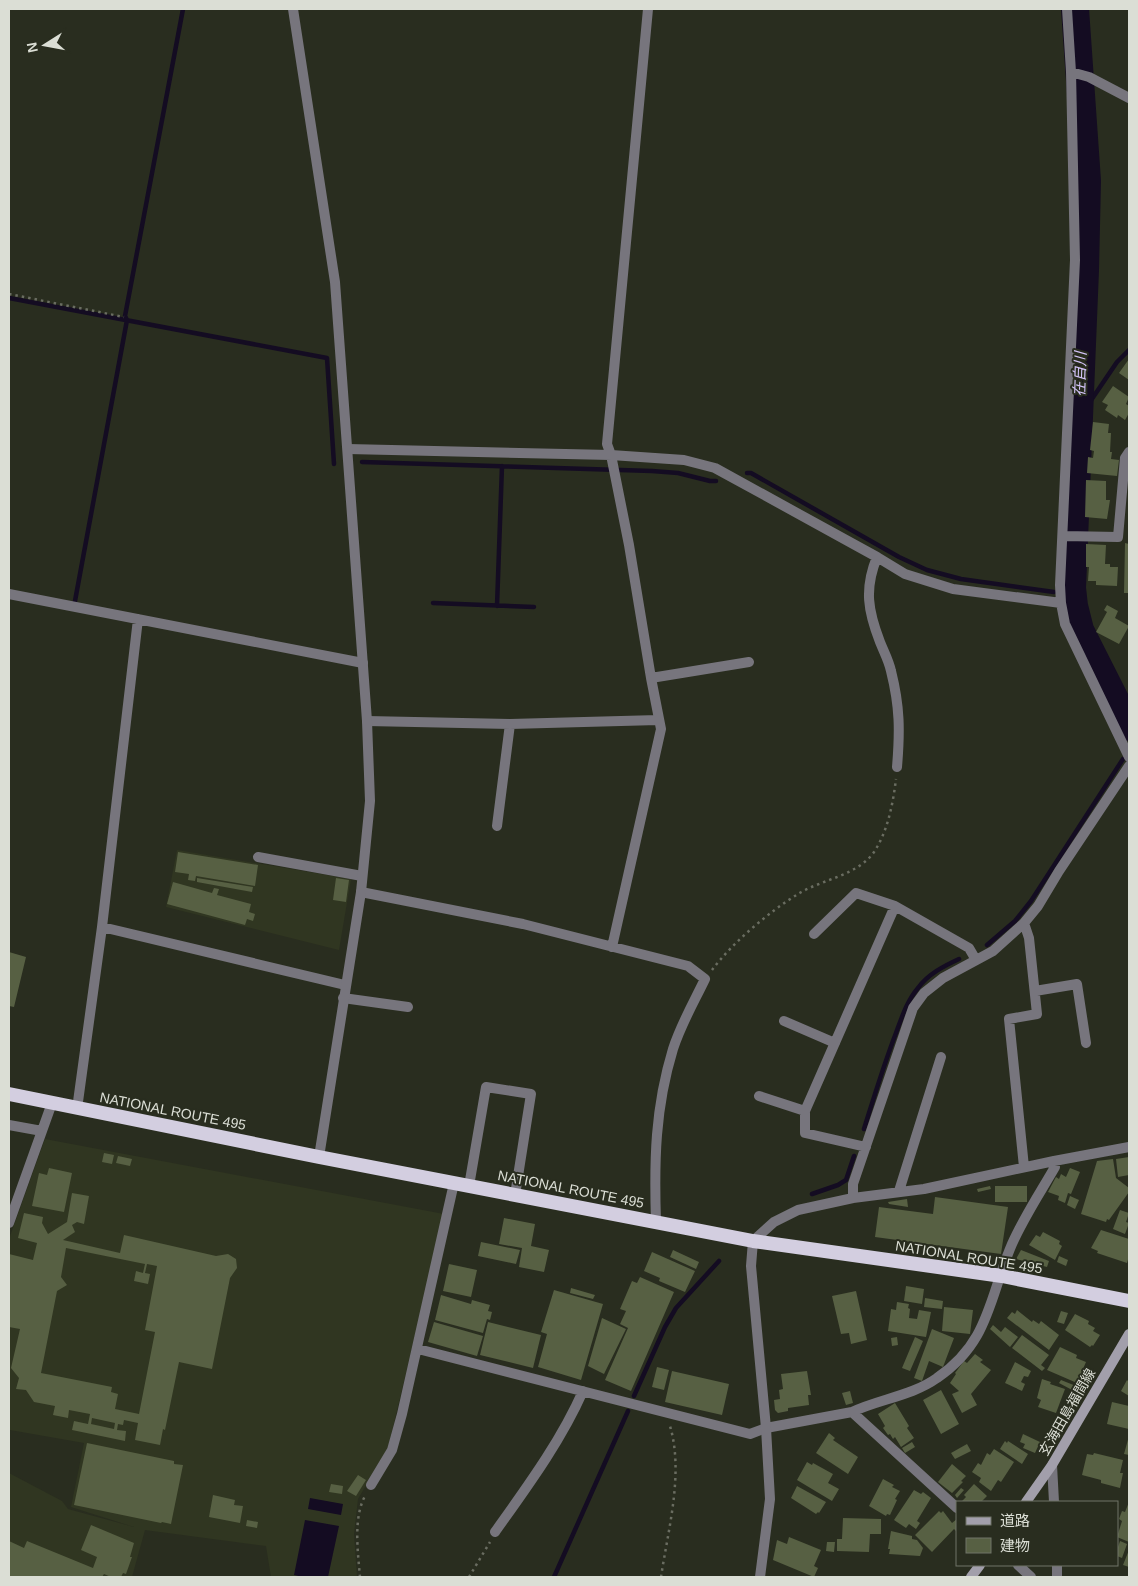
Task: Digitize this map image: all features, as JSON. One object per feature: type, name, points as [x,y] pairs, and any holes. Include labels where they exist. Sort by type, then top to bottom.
[{"type":"highway","name":"NATIONAL ROUTE 495","points":[[9,1094],[318,1157],[753,1241],[1002,1276],[1129,1301]]},
{"type":"main road","name":"玄海田島福間線","points":[[1027,1501],[1052,1465],[1129,1334]]},
{"type":"main road","points":[[971,1577],[979,1566]]},
{"type":"street","points":[[293,9],[336,282],[367,721],[370,801],[361,892],[318,1157]]},
{"type":"street","points":[[612,947],[661,729],[630,545],[612,455],[607,444],[648,9]]},
{"type":"street","points":[[1067,9],[1071,72],[1075,260],[1064,536],[1060,585],[1061,603],[1065,624],[1129,758]]},
{"type":"street","points":[[1071,72],[1090,77],[1129,98]]},
{"type":"street","points":[[348,449],[612,455],[684,460],[715,468],[877,556],[905,574],[953,589],[1061,603]]},
{"type":"street","points":[[1064,536],[1118,537],[1124,458],[1129,452]]},
{"type":"street","points":[[877,556],[870,573],[868,602],[876,632],[891,669],[899,711],[897,767]]},
{"type":"street","points":[[9,594],[362,663]]},
{"type":"street","points":[[77,1109],[102,928],[138,619]]},
{"type":"street","points":[[651,678],[749,662]]},
{"type":"street","points":[[367,721],[510,724],[658,720]]},
{"type":"street","points":[[497,826],[510,724]]},
{"type":"street","points":[[853,1198],[853,1184],[913,1008],[924,993],[943,978],[993,951],[1024,923],[1038,906],[1058,872],[1129,766]]},
{"type":"street","points":[[258,858],[362,876]]},
{"type":"street","points":[[361,892],[523,924],[688,966],[705,979],[688,1011],[674,1047],[664,1088],[656,1130],[654,1172],[656,1222]]},
{"type":"street","points":[[814,934],[856,893],[895,906],[969,948],[976,960]]},
{"type":"street","points":[[866,1147],[805,1133],[804,1111],[895,906]]},
{"type":"street","points":[[1024,923],[1029,938],[1037,1014],[1009,1019],[1024,1167]]},
{"type":"street","points":[[102,928],[345,985]]},
{"type":"street","points":[[1035,991],[1077,984],[1086,1043]]},
{"type":"street","points":[[343,998],[408,1007]]},
{"type":"street","points":[[784,1021],[835,1043]]},
{"type":"street","points":[[899,1191],[941,1057]]},
{"type":"street","points":[[469,1186],[486,1087],[531,1094],[515,1195]]},
{"type":"street","points":[[759,1096],[804,1111]]},
{"type":"street","points":[[9,1223],[52,1103]]},
{"type":"street","points":[[9,1125],[42,1131]]},
{"type":"street","points":[[760,1577],[770,1499],[766,1428],[751,1266],[753,1241],[774,1222],[798,1210],[853,1198],[924,1188],[1129,1147]]},
{"type":"street","points":[[418,1349],[750,1434],[766,1428],[852,1412],[912,1391],[936,1379],[956,1363],[971,1346],[986,1320],[1012,1246],[1025,1218],[1055,1167],[1054,1161]]},
{"type":"street","points":[[371,1486],[392,1450],[418,1349],[454,1183]]},
{"type":"street","points":[[495,1532],[537,1472],[574,1410],[583,1391]]},
{"type":"street","points":[[852,1412],[956,1507]]},
{"type":"street","points":[[1052,1465],[1054,1501]]},
{"type":"street","points":[[1019,1566],[1032,1577]]},
{"type":"path","points":[[9,294],[124,317]]},
{"type":"path","points":[[705,979],[719,961],[776,909],[799,893],[860,865],[874,852],[889,816],[897,767]]},
{"type":"path","points":[[661,1577],[673,1497],[675,1469],[675,1445],[668,1413]]},
{"type":"path","points":[[360,1577],[357,1542],[359,1518],[361,1503],[371,1486]]},
{"type":"path","points":[[469,1577],[487,1549],[495,1532]]},
{"type":"shaded area","points":[[177,850],[351,879],[339,950],[166,907]]},
{"type":"shaded area","points":[[45,1139],[444,1214],[388,1448],[358,1499],[354,1534],[357,1577],[271,1577],[266,1546],[145,1530],[132,1577],[9,1577],[9,1473],[62,1501],[68,1509],[134,1527],[71,1507],[84,1443],[10,1430],[9,1239]]},
{"type":"shaded area","points":[[310,1498],[343,1504],[341,1515],[308,1509]]},
{"type":"shaded area","points":[[305,1520],[339,1526],[328,1577],[294,1575]]},
{"type":"building","points":[[1129,359],[1129,380],[1119,373]]},
{"type":"building","points":[[1113,386],[1129,397],[1126,404],[1129,406],[1129,413],[1125,420],[1118,415],[1117,418],[1105,410],[1108,405],[1102,402]]},
{"type":"building","points":[[1093,422],[1109,424],[1108,433],[1111,433],[1111,459],[1119,460],[1117,476],[1087,473],[1088,457],[1093,458],[1094,451],[1090,450]]},
{"type":"building","points":[[1086,480],[1106,481],[1106,500],[1110,500],[1107,519],[1085,517]]},
{"type":"building","points":[[1125,543],[1129,544],[1129,593],[1124,593]]},
{"type":"building","points":[[1086,544],[1106,545],[1105,564],[1110,564],[1110,567],[1118,567],[1117,586],[1096,585],[1096,581],[1088,581],[1089,567],[1086,567]]},
{"type":"building","points":[[1107,605],[1118,611],[1115,618],[1129,626],[1119,644],[1096,632],[1107,612],[1104,610]]},
{"type":"building","points":[[178,852],[258,865],[255,886],[196,876],[195,881],[188,880],[189,874],[175,872]]},
{"type":"building","points":[[197,878],[253,887],[252,892],[197,882]]},
{"type":"building","points":[[336,878],[349,880],[346,902],[333,900]]},
{"type":"building","points":[[173,882],[212,893],[214,888],[219,889],[217,895],[251,904],[249,912],[255,914],[253,921],[247,919],[245,925],[167,904]]},
{"type":"building","points":[[9,952],[26,957],[14,1007],[9,1006]]},
{"type":"building","points":[[104,1153],[114,1155],[112,1164],[102,1162]]},
{"type":"building","points":[[118,1156],[132,1159],[130,1166],[116,1163]]},
{"type":"building","points":[[1129,1157],[1129,1175],[1118,1177],[1116,1159]]},
{"type":"building","points":[[1113,1159],[1116,1178],[1129,1188],[1129,1192],[1106,1222],[1081,1214],[1097,1161]]},
{"type":"building","points":[[49,1168],[72,1173],[64,1212],[32,1206],[39,1173],[47,1175]]},
{"type":"building","points":[[1070,1168],[1080,1172],[1071,1194],[1068,1193],[1065,1203],[1058,1200],[1059,1196],[1048,1192],[1056,1177],[1059,1179],[1061,1174],[1066,1177]]},
{"type":"building","points":[[990,1186],[991,1189],[978,1192],[977,1189]]},
{"type":"building","points":[[995,1186],[1027,1186],[1027,1202],[995,1202]]},
{"type":"building","points":[[72,1193],[89,1196],[84,1224],[77,1222],[72,1225],[75,1232],[63,1240],[120,1253],[124,1235],[216,1256],[228,1254],[236,1259],[237,1268],[230,1278],[212,1369],[179,1362],[165,1430],[163,1429],[160,1445],[135,1440],[138,1423],[124,1420],[123,1425],[118,1424],[117,1430],[126,1431],[125,1441],[72,1430],[74,1421],[88,1424],[90,1414],[69,1410],[68,1418],[53,1415],[55,1406],[34,1402],[26,1390],[16,1389],[19,1378],[11,1368],[20,1329],[9,1327],[9,1254],[33,1260],[37,1243],[18,1238],[24,1213],[43,1217],[42,1223],[48,1234],[67,1222]],"holes":[[[66,1248],[145,1264],[143,1273],[136,1271],[134,1281],[148,1284],[150,1274],[145,1273],[147,1264],[157,1266],[145,1330],[155,1332],[139,1414],[115,1409],[118,1394],[111,1392],[112,1387],[41,1373],[57,1291],[67,1285],[61,1277]],[[92,1418],[115,1423],[114,1429],[91,1424]]]},
{"type":"building","points":[[1070,1196],[1079,1200],[1075,1209],[1067,1205]]},
{"type":"building","points":[[935,1197],[1008,1207],[1001,1254],[875,1237],[879,1207],[933,1214]]},
{"type":"building","points":[[907,1199],[908,1207],[889,1204],[888,1202]]},
{"type":"building","points":[[1120,1210],[1129,1213],[1126,1222],[1129,1223],[1125,1234],[1113,1229]]},
{"type":"building","points":[[504,1218],[535,1224],[531,1246],[549,1250],[544,1272],[519,1267],[522,1248],[499,1244]]},
{"type":"building","points":[[1101,1230],[1129,1239],[1127,1263],[1097,1253],[1098,1251],[1091,1248]]},
{"type":"building","points":[[1043,1232],[1060,1241],[1059,1244],[1062,1246],[1055,1260],[1029,1245],[1036,1235],[1040,1237]]},
{"type":"building","points":[[481,1242],[520,1250],[516,1264],[478,1256]]},
{"type":"building","points":[[673,1250],[699,1262],[696,1269],[670,1257]]},
{"type":"building","points":[[1021,1250],[1049,1261],[1047,1267],[1016,1259]]},
{"type":"building","points":[[652,1252],[695,1271],[685,1292],[659,1281],[660,1278],[644,1271]]},
{"type":"building","points":[[1059,1256],[1068,1260],[1066,1266],[1057,1262]]},
{"type":"building","points":[[449,1264],[477,1270],[471,1297],[443,1291]]},
{"type":"building","points":[[640,1277],[674,1292],[631,1391],[605,1380],[628,1328],[620,1324],[626,1311],[620,1309],[632,1281],[637,1283]]},
{"type":"building","points":[[906,1286],[924,1289],[922,1304],[904,1301]]},
{"type":"building","points":[[571,1288],[595,1295],[593,1299],[570,1293]]},
{"type":"building","points":[[554,1290],[603,1304],[581,1380],[538,1367],[547,1334],[541,1332]]},
{"type":"building","points":[[856,1291],[867,1340],[851,1344],[849,1333],[841,1334],[832,1296]]},
{"type":"building","points":[[441,1295],[471,1304],[472,1300],[490,1305],[488,1311],[492,1312],[490,1320],[487,1319],[483,1333],[435,1320]]},
{"type":"building","points":[[925,1298],[943,1301],[942,1309],[924,1307]]},
{"type":"building","points":[[897,1302],[909,1304],[909,1318],[917,1319],[919,1310],[931,1312],[926,1337],[888,1331],[891,1309],[896,1310]]},
{"type":"building","points":[[944,1307],[973,1310],[970,1334],[942,1331]]},
{"type":"building","points":[[1017,1310],[1032,1322],[1033,1320],[1039,1324],[1041,1321],[1059,1335],[1049,1350],[1007,1318],[1012,1312],[1015,1314]]},
{"type":"building","points":[[1061,1311],[1068,1313],[1064,1324],[1057,1322]]},
{"type":"building","points":[[1075,1314],[1089,1321],[1088,1324],[1095,1328],[1093,1331],[1100,1335],[1093,1346],[1090,1347],[1065,1330]]},
{"type":"building","points":[[602,1318],[626,1329],[604,1374],[588,1366]]},
{"type":"building","points":[[434,1322],[483,1336],[477,1356],[428,1342]]},
{"type":"building","points":[[488,1322],[541,1335],[533,1368],[480,1355]]},
{"type":"building","points":[[993,1325],[1001,1332],[1005,1327],[1018,1337],[1010,1347],[990,1329]]},
{"type":"building","points":[[932,1329],[954,1338],[943,1367],[929,1361],[922,1381],[914,1378]]},
{"type":"building","points":[[1022,1335],[1049,1355],[1041,1365],[1045,1368],[1042,1371],[1012,1348]]},
{"type":"building","points":[[897,1337],[898,1345],[892,1346],[891,1338]]},
{"type":"building","points":[[915,1337],[923,1341],[910,1371],[902,1368]]},
{"type":"building","points":[[1060,1347],[1077,1355],[1076,1358],[1086,1362],[1077,1383],[1047,1370]]},
{"type":"building","points":[[975,1354],[983,1360],[980,1362],[991,1370],[971,1394],[977,1405],[962,1413],[952,1394],[959,1391],[950,1383],[964,1361],[967,1363]]},
{"type":"building","points":[[1015,1362],[1031,1371],[1028,1377],[1024,1376],[1021,1382],[1025,1384],[1022,1391],[1005,1383]]},
{"type":"building","points":[[657,1367],[669,1370],[664,1390],[652,1387]]},
{"type":"building","points":[[672,1371],[729,1384],[722,1415],[665,1402]]},
{"type":"building","points":[[807,1371],[811,1395],[808,1395],[809,1405],[788,1408],[788,1411],[778,1413],[775,1410],[774,1400],[780,1399],[779,1390],[783,1389],[781,1374]]},
{"type":"building","points":[[1042,1379],[1065,1389],[1056,1413],[1038,1407],[1041,1400],[1037,1398]]},
{"type":"building","points":[[1061,1380],[1076,1386],[1074,1391],[1059,1383]]},
{"type":"building","points":[[1127,1380],[1129,1382],[1129,1396],[1121,1391]]},
{"type":"building","points":[[941,1390],[959,1424],[941,1434],[923,1400]]},
{"type":"building","points":[[850,1391],[853,1403],[846,1405],[842,1393]]},
{"type":"building","points":[[1112,1402],[1129,1406],[1129,1429],[1107,1424]]},
{"type":"building","points":[[895,1403],[914,1438],[901,1447],[895,1437],[893,1439],[883,1428],[885,1426],[878,1414]]},
{"type":"building","points":[[829,1433],[835,1438],[833,1440],[858,1457],[848,1474],[816,1453]]},
{"type":"building","points":[[1023,1434],[1040,1442],[1035,1453],[1023,1448],[1025,1444],[1020,1442]]},
{"type":"building","points":[[1129,1436],[1129,1455],[1124,1454]]},
{"type":"building","points":[[1005,1441],[1028,1454],[1022,1464],[1000,1449]]},
{"type":"building","points":[[912,1442],[915,1447],[905,1453],[902,1448]]},
{"type":"building","points":[[87,1443],[174,1461],[174,1464],[183,1465],[171,1524],[74,1505]]},
{"type":"building","points":[[967,1444],[971,1451],[955,1459],[951,1453]]},
{"type":"building","points":[[994,1449],[1014,1462],[1001,1482],[998,1480],[991,1491],[979,1482],[981,1478],[972,1472],[978,1463],[981,1465],[987,1453],[990,1455]]},
{"type":"building","points":[[1094,1453],[1123,1460],[1120,1473],[1123,1473],[1120,1488],[1082,1475],[1087,1454],[1093,1455]]},
{"type":"building","points":[[807,1462],[812,1465],[813,1463],[833,1474],[828,1483],[839,1489],[832,1501],[797,1480]]},
{"type":"building","points":[[952,1464],[966,1476],[952,1493],[938,1482]]},
{"type":"building","points":[[358,1475],[366,1480],[356,1496],[347,1491]]},
{"type":"building","points":[[883,1479],[900,1491],[895,1499],[897,1500],[890,1515],[887,1514],[886,1516],[869,1506]]},
{"type":"building","points":[[331,1484],[343,1486],[342,1494],[329,1492]]},
{"type":"building","points":[[974,1484],[987,1496],[982,1501],[962,1501],[966,1497],[964,1495]]},
{"type":"building","points":[[797,1486],[826,1502],[819,1513],[816,1514],[791,1498]]},
{"type":"building","points":[[961,1488],[964,1490],[957,1498],[955,1495]]},
{"type":"building","points":[[914,1490],[921,1494],[923,1492],[931,1498],[917,1521],[920,1523],[916,1529],[909,1524],[906,1528],[894,1520]]},
{"type":"building","points":[[213,1495],[235,1500],[234,1505],[243,1506],[240,1523],[209,1517]]},
{"type":"building","points":[[1129,1502],[1129,1542],[1118,1537],[1122,1521],[1119,1519],[1122,1511],[1125,1512]]},
{"type":"building","points":[[939,1511],[941,1513],[943,1511],[952,1523],[956,1520],[956,1531],[954,1529],[932,1552],[915,1535]]},
{"type":"building","points":[[843,1518],[881,1519],[881,1534],[870,1534],[869,1552],[837,1551],[837,1539],[842,1539]]},
{"type":"building","points":[[247,1520],[258,1522],[257,1528],[246,1526]]},
{"type":"building","points":[[91,1525],[134,1543],[130,1557],[132,1557],[126,1574],[123,1573],[121,1577],[111,1577],[104,1574],[102,1577],[9,1577],[9,1541],[24,1548],[27,1541],[93,1568],[97,1557],[81,1550]]},
{"type":"building","points":[[891,1531],[912,1536],[912,1539],[917,1540],[923,1548],[920,1556],[889,1554]]},
{"type":"building","points":[[789,1537],[821,1550],[814,1566],[818,1568],[814,1577],[773,1560],[777,1540],[787,1544]]},
{"type":"building","points":[[1120,1541],[1127,1544],[1122,1558],[1118,1556]]},
{"type":"building","points":[[827,1542],[835,1542],[834,1552],[826,1551]]},
{"type":"building","points":[[1129,1550],[1129,1567],[1123,1565]]},
{"type":"waterway","points":[[75,601],[127,320],[125,316],[183,9]]},
{"type":"waterway","name":"在自川","points":[[1075,9],[1087,181],[1072,588],[1080,630],[1129,727]]},
{"type":"waterway","points":[[9,298],[327,358],[334,464]]},
{"type":"waterway","points":[[1079,418],[1117,362],[1129,350]]},
{"type":"waterway","points":[[362,462],[652,471],[678,473],[716,481]]},
{"type":"waterway","points":[[497,606],[502,466]]},
{"type":"waterway","points":[[747,473],[751,473],[899,557],[927,570],[961,579],[1054,592]]},
{"type":"waterway","points":[[433,603],[534,607]]},
{"type":"waterway","points":[[987,945],[1015,921],[1031,901],[1123,759]]},
{"type":"waterway","points":[[864,1129],[887,1057],[911,998],[922,983],[931,975],[959,959]]},
{"type":"waterway","points":[[812,1194],[838,1185],[846,1180],[854,1156]]},
{"type":"waterway","points":[[634,1396],[665,1327],[676,1308],[719,1261]]},
{"type":"waterway","points":[[554,1577],[628,1411]]}]
